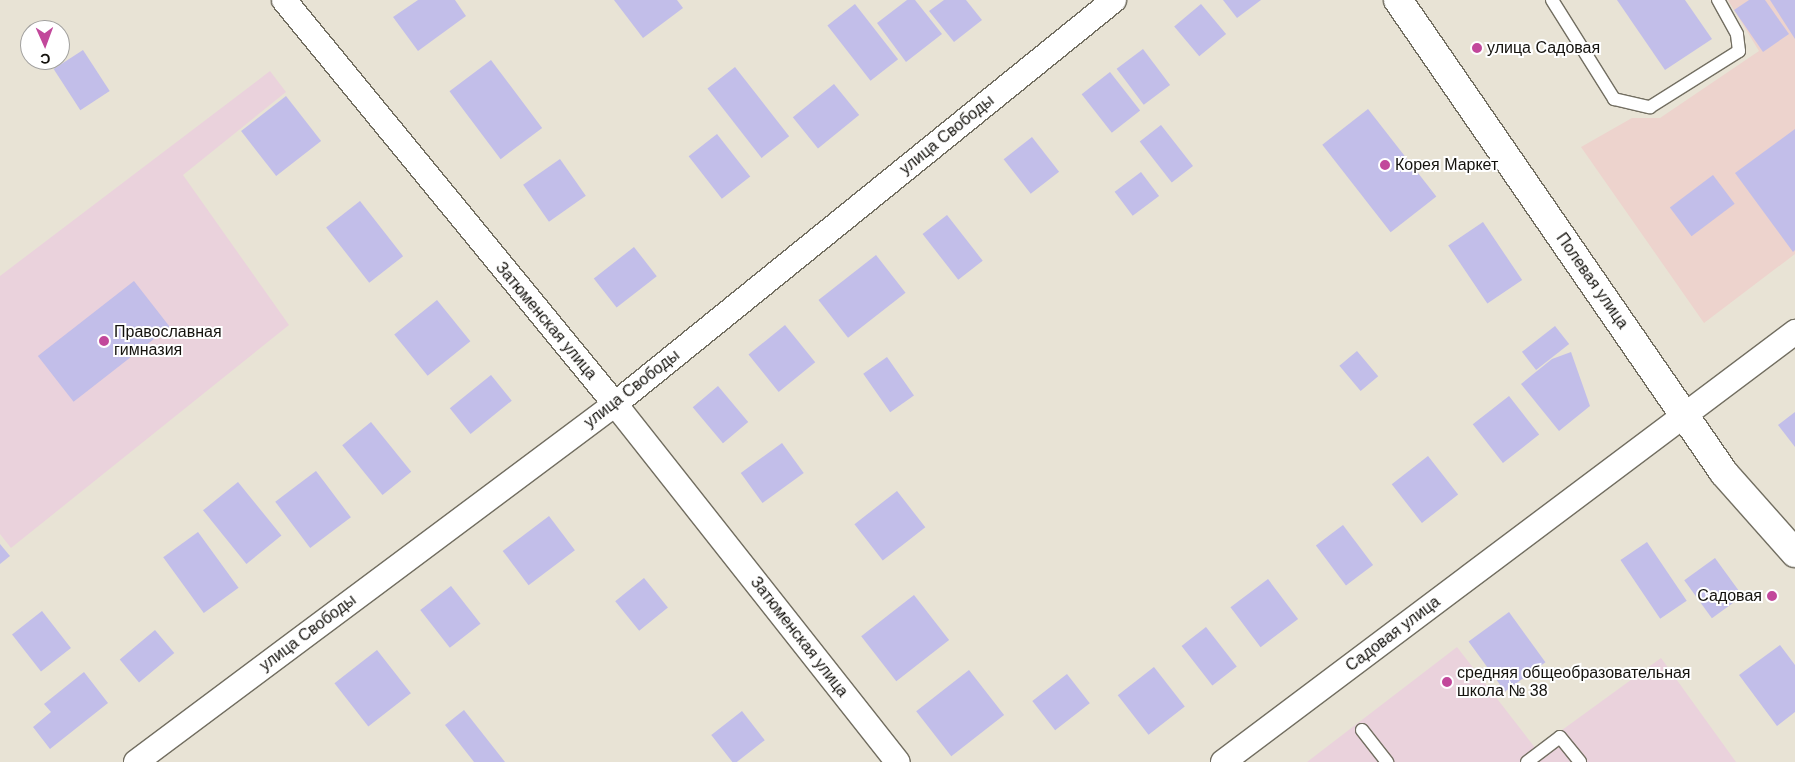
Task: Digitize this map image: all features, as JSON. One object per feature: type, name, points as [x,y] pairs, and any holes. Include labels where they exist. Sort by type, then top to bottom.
[{"type":"street","name":"Затюменская улица","points":[[284,0],[615,404],[898,762]]},
{"type":"street","name":"улица Свободы","points":[[136,762],[615,404],[1114,0]]},
{"type":"street","name":"Полевая улица","points":[[1398,0],[1724,473],[1795,554]]},
{"type":"street","points":[[1684,414],[1795,332]]},
{"type":"street","name":"Садовая улица","points":[[1223,762],[1684,414]]},
{"type":"lane","points":[[1552,0],[1614,99],[1650,107],[1739,51],[1737,34],[1718,0]]},
{"type":"lane","points":[[1362,730],[1387,762]]},
{"type":"lane","points":[[1527,762],[1560,737],[1580,762]]},
{"type":"shaded area","points":[[1728,0],[1795,0],[1795,254],[1704,323],[1581,147],[1632,118],[1660,118],[1759,51]]},
{"type":"shaded area","points":[[270,71],[286,92],[183,175],[289,325],[11,548],[0,534],[0,276]]},
{"type":"shaded area","name":"средняя общеобразовательная школа № 38","points":[[1457,647],[1536,749],[1661,658],[1736,762],[1307,762]]},
{"type":"building","points":[[418,0],[455,0],[466,16],[418,51],[393,17]]},
{"type":"building","points":[[614,0],[677,0],[683,8],[643,38]]},
{"type":"building","points":[[907,0],[915,0],[942,34],[906,62],[877,23]]},
{"type":"building","points":[[944,0],[966,0],[982,20],[954,42],[929,11]]},
{"type":"building","points":[[1223,0],[1261,0],[1237,18]]},
{"type":"building","points":[[1617,0],[1685,0],[1712,39],[1665,70]]},
{"type":"building","points":[[1749,0],[1765,0],[1789,34],[1763,52],[1734,10]]},
{"type":"building","points":[[1770,0],[1795,0],[1795,39]]},
{"type":"building","points":[[855,4],[898,59],[871,81],[827,26]]},
{"type":"building","points":[[1201,4],[1226,34],[1199,56],[1174,26]]},
{"type":"building","points":[[1143,49],[1170,85],[1144,105],[1117,69]]},
{"type":"building","points":[[83,50],[110,91],[80,110],[54,70],[70,70],[70,58]]},
{"type":"building","points":[[491,60],[542,128],[501,159],[449,91]]},
{"type":"building","points":[[735,67],[789,136],[762,158],[707,89]]},
{"type":"building","points":[[1110,72],[1140,111],[1112,133],[1082,94]]},
{"type":"building","points":[[834,84],[859,115],[818,148],[793,117]]},
{"type":"building","points":[[286,96],[321,141],[276,176],[241,131]]},
{"type":"building","points":[[1368,109],[1436,196],[1391,232],[1322,145]]},
{"type":"building","points":[[1161,125],[1193,166],[1172,183],[1140,142]]},
{"type":"building","points":[[1795,129],[1795,250],[1793,252],[1735,173]]},
{"type":"building","points":[[717,134],[750,177],[722,199],[689,156]]},
{"type":"building","points":[[1032,137],[1059,172],[1031,194],[1004,159]]},
{"type":"building","points":[[560,159],[586,196],[549,222],[523,185]]},
{"type":"building","points":[[1141,172],[1159,196],[1133,216],[1115,192]]},
{"type":"building","points":[[1713,175],[1735,204],[1692,236],[1670,207]]},
{"type":"building","points":[[360,201],[403,256],[369,283],[326,227]]},
{"type":"building","points":[[947,215],[983,261],[958,280],[923,234]]},
{"type":"building","points":[[1483,222],[1522,280],[1487,304],[1448,245]]},
{"type":"building","points":[[634,247],[657,276],[617,308],[594,278]]},
{"type":"building","points":[[876,255],[906,293],[848,338],[818,300]]},
{"type":"building","name":"Православная гимназия","points":[[134,281],[170,327],[74,402],[38,356]]},
{"type":"building","points":[[437,300],[470,341],[428,376],[394,335]]},
{"type":"building","points":[[785,325],[815,362],[779,392],[748,355]]},
{"type":"building","points":[[1555,326],[1569,344],[1536,370],[1522,352]]},
{"type":"building","points":[[1357,351],[1378,376],[1361,391],[1339,366]]},
{"type":"building","points":[[1571,352],[1590,406],[1559,431],[1521,384],[1552,359]]},
{"type":"building","points":[[887,357],[914,396],[890,412],[863,374]]},
{"type":"building","points":[[491,375],[512,401],[471,434],[450,408]]},
{"type":"building","points":[[718,386],[748,422],[723,443],[693,407]]},
{"type":"building","points":[[1509,396],[1539,435],[1503,463],[1473,424]]},
{"type":"building","points":[[1795,412],[1795,447],[1778,425]]},
{"type":"building","points":[[371,422],[411,472],[383,495],[342,445]]},
{"type":"building","points":[[782,443],[804,473],[762,503],[741,473]]},
{"type":"building","points":[[1428,456],[1458,495],[1422,523],[1392,484]]},
{"type":"building","points":[[316,471],[351,517],[310,548],[275,502]]},
{"type":"building","points":[[238,482],[281,536],[246,564],[203,510]]},
{"type":"building","points":[[897,491],[925,527],[883,560],[854,524]]},
{"type":"building","points":[[549,516],[575,550],[529,585],[503,551]]},
{"type":"building","points":[[1343,525],[1373,565],[1346,585],[1316,545]]},
{"type":"building","points":[[198,532],[239,588],[204,613],[163,557]]},
{"type":"building","points":[[1647,542],[1687,601],[1660,619],[1620,560]]},
{"type":"building","points":[[0,544],[10,556],[0,564]]},
{"type":"building","points":[[1715,558],[1743,596],[1712,618],[1684,580]]},
{"type":"building","points":[[644,578],[668,608],[639,631],[615,601]]},
{"type":"building","points":[[1268,579],[1298,619],[1261,647],[1230,607]]},
{"type":"building","points":[[451,586],[481,624],[450,648],[420,610]]},
{"type":"building","points":[[914,595],[949,640],[896,681],[861,636]]},
{"type":"building","points":[[42,611],[71,648],[41,671],[12,634]]},
{"type":"building","points":[[1509,612],[1545,662],[1505,692],[1469,641]]},
{"type":"building","points":[[1206,627],[1237,666],[1212,685],[1182,646]]},
{"type":"building","points":[[155,630],[174,653],[139,683],[120,660]]},
{"type":"building","points":[[1780,645],[1795,665],[1795,712],[1777,726],[1739,675]]},
{"type":"building","points":[[377,650],[411,693],[368,727],[334,683]]},
{"type":"building","points":[[1154,667],[1185,706],[1149,735],[1118,695]]},
{"type":"building","points":[[969,670],[1004,715],[951,756],[916,711]]},
{"type":"building","points":[[84,672],[108,703],[50,749],[33,727],[51,712],[44,704]]},
{"type":"building","points":[[1067,674],[1090,703],[1055,730],[1032,701]]},
{"type":"building","points":[[464,710],[505,762],[474,762],[445,725]]},
{"type":"building","points":[[742,711],[765,740],[737,762],[732,762],[711,735]]},
{"type":"place","name":"улица Садовая","points":[[1477,48]]},
{"type":"place","name":"Корея Маркет","points":[[1385,165]]},
{"type":"place","name":"Православная гимназия","points":[[104,341]]},
{"type":"place","name":"Садовая","points":[[1772,596]]},
{"type":"place","name":"средняя общеобразовательная школа № 38","points":[[1447,682]]}]
